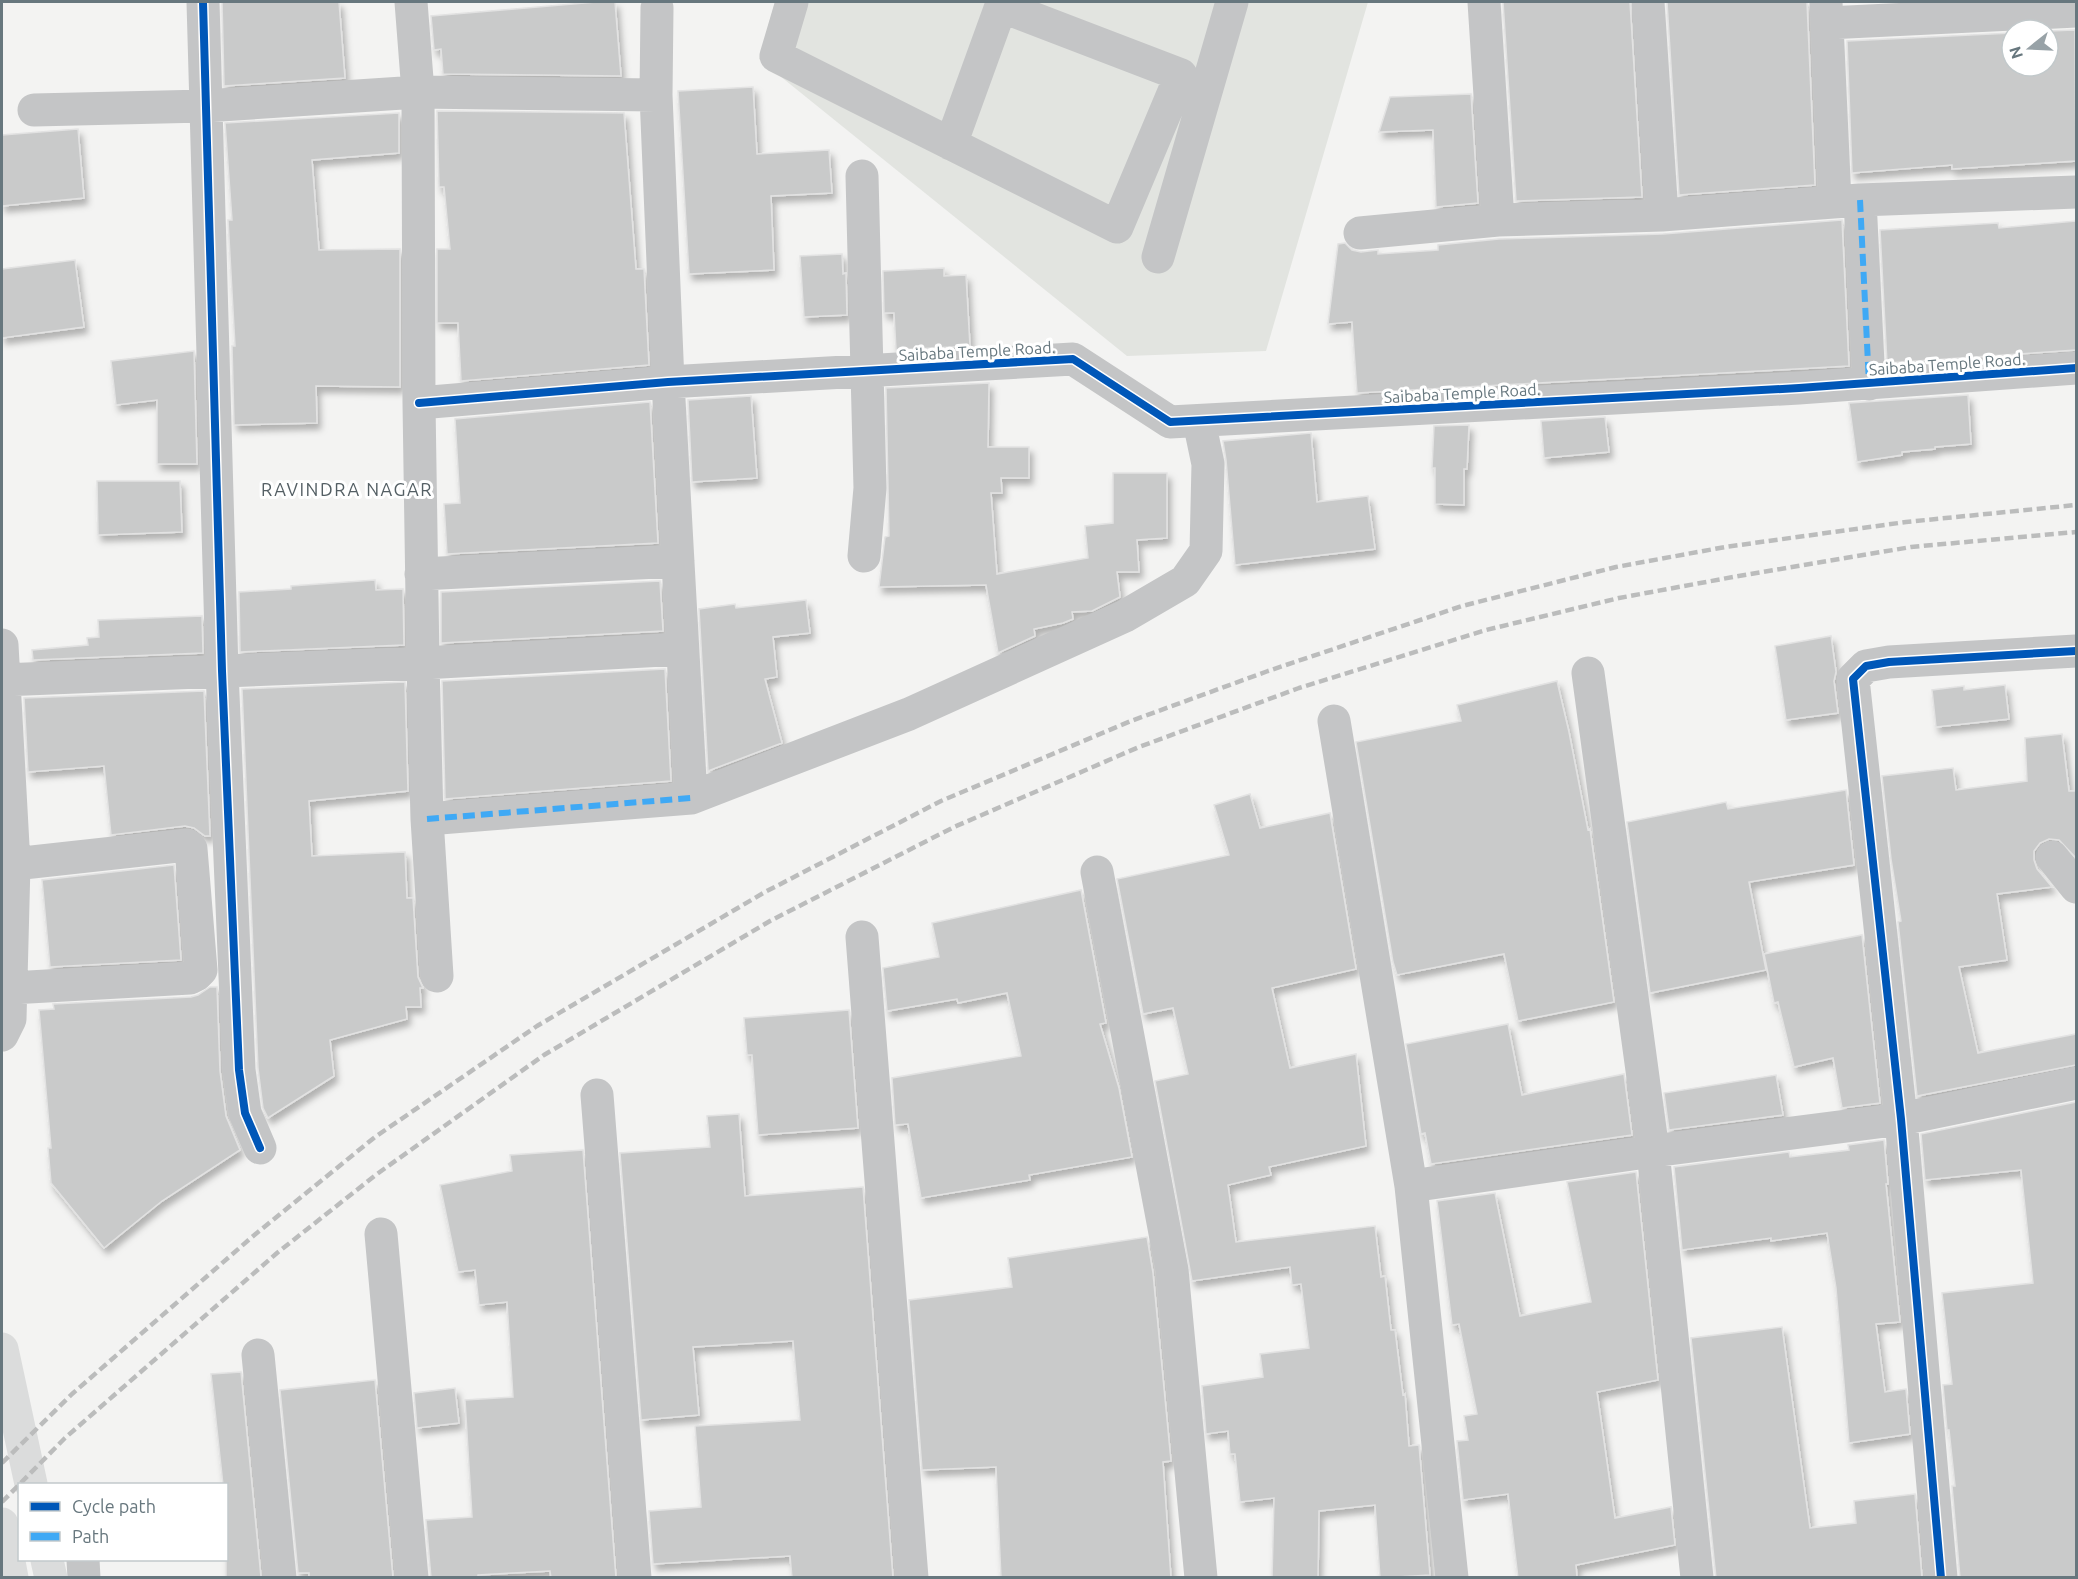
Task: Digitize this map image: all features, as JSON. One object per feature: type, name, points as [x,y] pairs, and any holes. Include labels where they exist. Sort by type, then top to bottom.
[{"type":"main road","points":[[2,1349],[31,1483]]},
{"type":"main road","points":[[2,1524],[12,1578]]},
{"type":"main road","points":[[47,1561],[51,1578]]},
{"type":"street","points":[[203,2],[222,671],[239,1070],[245,1113],[260,1148]]},
{"type":"street","points":[[411,2],[418,92],[423,663],[428,819],[437,976]]},
{"type":"street","points":[[792,2],[776,56],[1117,226],[1189,94],[1232,2]]},
{"type":"street","points":[[1484,2],[1498,220]]},
{"type":"street","points":[[1648,2],[1662,215]]},
{"type":"street","points":[[951,144],[1002,4],[1181,75],[1189,94],[1158,256]]},
{"type":"street","points":[[657,8],[656,95],[668,382],[691,798]]},
{"type":"street","points":[[1869,384],[1827,12],[1993,8],[2076,11]]},
{"type":"street","points":[[34,110],[205,106],[418,92],[656,95]]},
{"type":"street","points":[[862,176],[870,488],[864,556]]},
{"type":"street","points":[[1360,233],[1498,220],[1662,215],[1848,201],[2076,192]]},
{"type":"street","name":"Saibaba Temple Road.","points":[[419,403],[668,382],[1073,359],[1170,422],[1869,384],[2076,368]]},
{"type":"street","points":[[428,819],[691,798],[909,714],[1125,616],[1185,581],[1206,551],[1208,464],[1199,421]]},
{"type":"street","points":[[421,574],[678,561]]},
{"type":"street","points":[[2,645],[14,864],[10,1019],[2,1035]]},
{"type":"street","points":[[3,680],[423,663],[682,649]]},
{"type":"street","points":[[1941,1578],[1901,1119],[1852,679],[1866,666],[1889,662],[2076,651]]},
{"type":"street","points":[[1588,673],[1653,1151],[1697,1578]]},
{"type":"street","points":[[1334,721],[1411,1186],[1452,1578]]},
{"type":"street","points":[[11,988],[190,978],[201,969],[191,849],[187,845],[14,864]]},
{"type":"street","points":[[2052,857],[2076,887]]},
{"type":"street","points":[[1097,872],[1172,1270],[1201,1578]]},
{"type":"street","points":[[862,937],[912,1578]]},
{"type":"street","points":[[1411,1186],[1653,1151],[1901,1119],[2076,1083]]},
{"type":"street","points":[[597,1095],[635,1578]]},
{"type":"street","points":[[381,1234],[412,1578]]},
{"type":"street","points":[[258,1355],[280,1578]]},
{"type":"street","points":[[83,1561],[84,1578]]},
{"type":"shaded area","points":[[775,2],[1368,2],[1266,351],[1127,356],[759,59]]},
{"type":"building","points":[[222,2],[339,2],[345,78],[224,86]]},
{"type":"building","points":[[615,2],[621,76],[443,74],[441,49],[434,50],[431,16]]},
{"type":"building","points":[[1503,2],[1630,2],[1642,197],[1516,201]]},
{"type":"building","points":[[1667,2],[1807,2],[1815,185],[1679,195]]},
{"type":"building","points":[[2075,30],[2076,161],[1952,169],[1952,165],[1852,173],[1847,41],[2000,34],[2000,78],[2060,78],[2060,31]]},
{"type":"building","points":[[753,87],[757,154],[829,150],[832,193],[771,196],[774,270],[689,274],[678,91]]},
{"type":"building","points":[[1471,94],[1478,203],[1436,207],[1433,130],[1379,132],[1390,97]]},
{"type":"building","points":[[437,111],[624,113],[636,269],[644,269],[649,365],[461,381],[458,323],[437,323],[437,249],[450,249],[444,187],[439,187]]},
{"type":"building","points":[[399,113],[399,153],[312,160],[319,250],[400,249],[400,387],[316,386],[317,423],[234,425],[232,346],[235,346],[228,220],[232,220],[225,123]]},
{"type":"building","points":[[78,129],[84,198],[2,206],[2,135]]},
{"type":"building","points":[[1842,220],[1849,366],[1357,393],[1352,322],[1328,324],[1338,244],[1345,243],[1352,250],[1361,252],[1378,250],[1378,254],[1438,250],[1438,245],[1499,239],[1663,234]]},
{"type":"building","points":[[2076,221],[2076,350],[1887,363],[1880,230],[1998,223],[1999,228]]},
{"type":"building","points":[[842,254],[843,274],[846,273],[847,315],[804,317],[800,256]]},
{"type":"building","points":[[75,260],[84,327],[2,338],[2,269]]},
{"type":"building","points":[[944,268],[944,276],[966,275],[970,346],[896,350],[894,313],[884,313],[883,271]]},
{"type":"building","points":[[194,351],[197,464],[157,464],[157,400],[116,405],[111,361]]},
{"type":"building","points":[[989,383],[988,447],[1029,447],[1029,478],[1001,478],[1002,493],[991,493],[997,574],[1088,558],[1085,526],[1113,523],[1113,473],[1167,473],[1167,538],[1137,540],[1139,572],[1117,572],[1120,597],[1092,611],[1072,612],[1073,619],[1063,623],[1034,629],[1035,636],[998,653],[986,585],[879,587],[885,537],[889,536],[886,388]]},
{"type":"building","points":[[1968,395],[1971,444],[1902,452],[1902,455],[1857,462],[1849,403]]},
{"type":"building","points":[[751,396],[757,478],[692,482],[688,400]]},
{"type":"building","points":[[650,402],[658,543],[447,554],[444,504],[460,503],[455,419]]},
{"type":"building","points":[[1605,417],[1609,452],[1544,458],[1541,421]]},
{"type":"building","points":[[1469,425],[1467,469],[1464,469],[1464,505],[1435,504],[1435,468],[1432,468],[1434,426]]},
{"type":"building","points":[[1311,433],[1317,502],[1368,496],[1375,549],[1235,565],[1223,441]]},
{"type":"building","points":[[97,481],[180,481],[182,532],[98,535]]},
{"type":"building","points":[[375,580],[376,590],[403,589],[404,645],[240,652],[239,592]]},
{"type":"building","points":[[660,581],[663,631],[441,643],[441,592]]},
{"type":"building","points":[[806,600],[810,633],[773,637],[777,677],[765,679],[782,743],[708,771],[699,609],[735,604],[736,608]]},
{"type":"building","points":[[202,616],[203,653],[33,660],[32,650],[88,645],[87,638],[99,637],[98,620]]},
{"type":"building","points":[[1831,636],[1838,713],[1786,720],[1775,646]]},
{"type":"building","points":[[665,669],[671,781],[445,799],[442,681]]},
{"type":"building","points":[[1557,681],[1588,830],[1590,829],[1614,1002],[1518,1021],[1504,954],[1397,975],[1356,742],[1461,721],[1457,705]]},
{"type":"building","points":[[405,682],[408,791],[309,801],[312,856],[405,852],[407,898],[413,898],[418,977],[423,988],[420,988],[421,1007],[406,1007],[407,1019],[330,1040],[334,1076],[268,1118],[263,1108],[258,1068],[242,689]]},
{"type":"building","points":[[2005,685],[2009,719],[1936,727],[1932,690],[1964,686],[1964,690]]},
{"type":"building","points":[[204,691],[210,836],[205,836],[194,828],[185,826],[111,835],[104,766],[28,772],[24,698]]},
{"type":"building","points":[[2062,734],[2069,791],[2076,791],[2076,858],[2059,840],[2049,839],[2040,843],[2034,851],[2034,860],[2037,869],[2052,887],[1997,894],[2007,960],[1959,967],[1978,1053],[2076,1034],[2076,1065],[1917,1096],[1898,922],[1901,921],[1891,859],[1882,776],[1953,768],[1956,790],[2027,781],[2025,738]]},
{"type":"building","points":[[1846,790],[1854,865],[1749,882],[1766,970],[1650,993],[1627,822],[1726,802],[1728,809]]},
{"type":"building","points":[[1250,794],[1260,828],[1330,813],[1356,969],[1272,988],[1290,1068],[1356,1054],[1366,1146],[1269,1167],[1271,1175],[1228,1185],[1236,1242],[1375,1226],[1381,1277],[1385,1276],[1391,1330],[1395,1330],[1403,1395],[1405,1394],[1409,1446],[1419,1445],[1430,1575],[1380,1578],[1375,1505],[1319,1511],[1318,1578],[1272,1578],[1274,1498],[1240,1502],[1235,1454],[1230,1454],[1228,1431],[1206,1434],[1202,1386],[1263,1377],[1260,1354],[1309,1348],[1301,1284],[1292,1285],[1290,1267],[1192,1281],[1155,1081],[1188,1074],[1173,1008],[1143,1014],[1117,879],[1229,855],[1214,805]]},
{"type":"building","points":[[174,865],[181,960],[50,967],[42,880]]},
{"type":"building","points":[[1081,890],[1106,1023],[1100,1024],[1119,1088],[1132,1157],[1029,1175],[1030,1180],[921,1198],[908,1124],[895,1125],[892,1078],[1021,1056],[1007,993],[958,1003],[957,999],[887,1011],[883,968],[939,957],[932,923]]},
{"type":"building","points":[[1862,935],[1880,1103],[1842,1108],[1833,1058],[1794,1067],[1778,1002],[1774,1003],[1764,954]]},
{"type":"building","points":[[210,987],[217,987],[220,1071],[226,1116],[240,1150],[162,1201],[104,1248],[51,1183],[48,1148],[51,1148],[39,1010],[54,1009],[53,1004],[191,997]]},
{"type":"building","points":[[849,1010],[858,1128],[758,1135],[752,1055],[747,1055],[744,1018]]},
{"type":"building","points":[[1508,1024],[1522,1095],[1624,1074],[1632,1135],[1431,1164],[1425,1133],[1421,1134],[1406,1044]]},
{"type":"building","points":[[1776,1075],[1783,1115],[1669,1130],[1664,1093]]},
{"type":"building","points":[[2076,1102],[2076,1578],[1960,1578],[1952,1486],[1955,1486],[1943,1385],[1952,1384],[1942,1293],[2033,1283],[2021,1170],[1925,1180],[1921,1134]]},
{"type":"building","points":[[739,1114],[745,1196],[863,1187],[893,1578],[792,1578],[790,1556],[653,1564],[649,1511],[701,1507],[695,1426],[800,1420],[793,1341],[693,1347],[699,1415],[641,1420],[620,1153],[710,1147],[707,1116]]},
{"type":"building","points":[[1884,1140],[1888,1184],[1886,1184],[1900,1322],[1876,1324],[1885,1392],[1906,1389],[1910,1434],[1849,1443],[1836,1288],[1827,1233],[1682,1250],[1674,1167],[1789,1152],[1790,1157],[1849,1150],[1848,1145]]},
{"type":"building","points":[[583,1150],[616,1578],[551,1578],[550,1571],[478,1575],[478,1578],[431,1578],[426,1520],[472,1517],[465,1400],[513,1397],[507,1302],[479,1305],[475,1270],[458,1272],[440,1185],[512,1171],[510,1155]]},
{"type":"building","points":[[1636,1172],[1658,1380],[1597,1392],[1615,1518],[1671,1507],[1675,1545],[1576,1565],[1577,1578],[1518,1578],[1508,1494],[1463,1500],[1457,1441],[1468,1440],[1464,1416],[1477,1414],[1459,1324],[1452,1325],[1437,1201],[1495,1193],[1520,1316],[1591,1302],[1567,1182]]},
{"type":"building","points":[[1147,1237],[1153,1273],[1171,1461],[1163,1462],[1171,1578],[1001,1578],[996,1467],[922,1470],[909,1300],[1012,1287],[1008,1258]]},
{"type":"building","points":[[1782,1327],[1810,1528],[1856,1523],[1854,1501],[1915,1494],[1922,1578],[1716,1578],[1691,1338]]},
{"type":"building","points":[[241,1372],[261,1577],[226,1578],[228,1483],[223,1483],[211,1374]]},
{"type":"building","points":[[375,1380],[393,1578],[309,1578],[309,1573],[298,1573],[280,1390]]},
{"type":"building","points":[[455,1388],[459,1423],[417,1428],[414,1393]]},
{"type":"railway","points":[[2,1463],[72,1394],[252,1237],[375,1137],[537,1026],[765,892],[941,801],[1131,721],[1268,671],[1462,606],[1616,567],[1725,547],[1906,522],[2076,505]]},
{"type":"railway","points":[[21,1483],[65,1438],[277,1253],[377,1174],[544,1055],[770,921],[954,827],[1139,747],[1299,688],[1486,630],[1619,598],[1911,547],[2076,532]]},
{"type":"railway","points":[[2,1502],[18,1486]]},
{"type":"marked path","points":[[1860,200],[1869,384]]},
{"type":"marked path","points":[[427,819],[691,798]]},
{"type":"cycle path","points":[[203,2],[222,671],[239,1070],[245,1113],[260,1148]]},
{"type":"cycle path","points":[[419,403],[668,382],[1073,359],[1170,422],[1799,388],[2076,368]]},
{"type":"cycle path","points":[[1941,1578],[1901,1119],[1853,679],[1866,666],[1889,662],[2076,651]]},
{"type":"district","name":"RAVINDRA NAGAR","points":[[347,489]]}]
